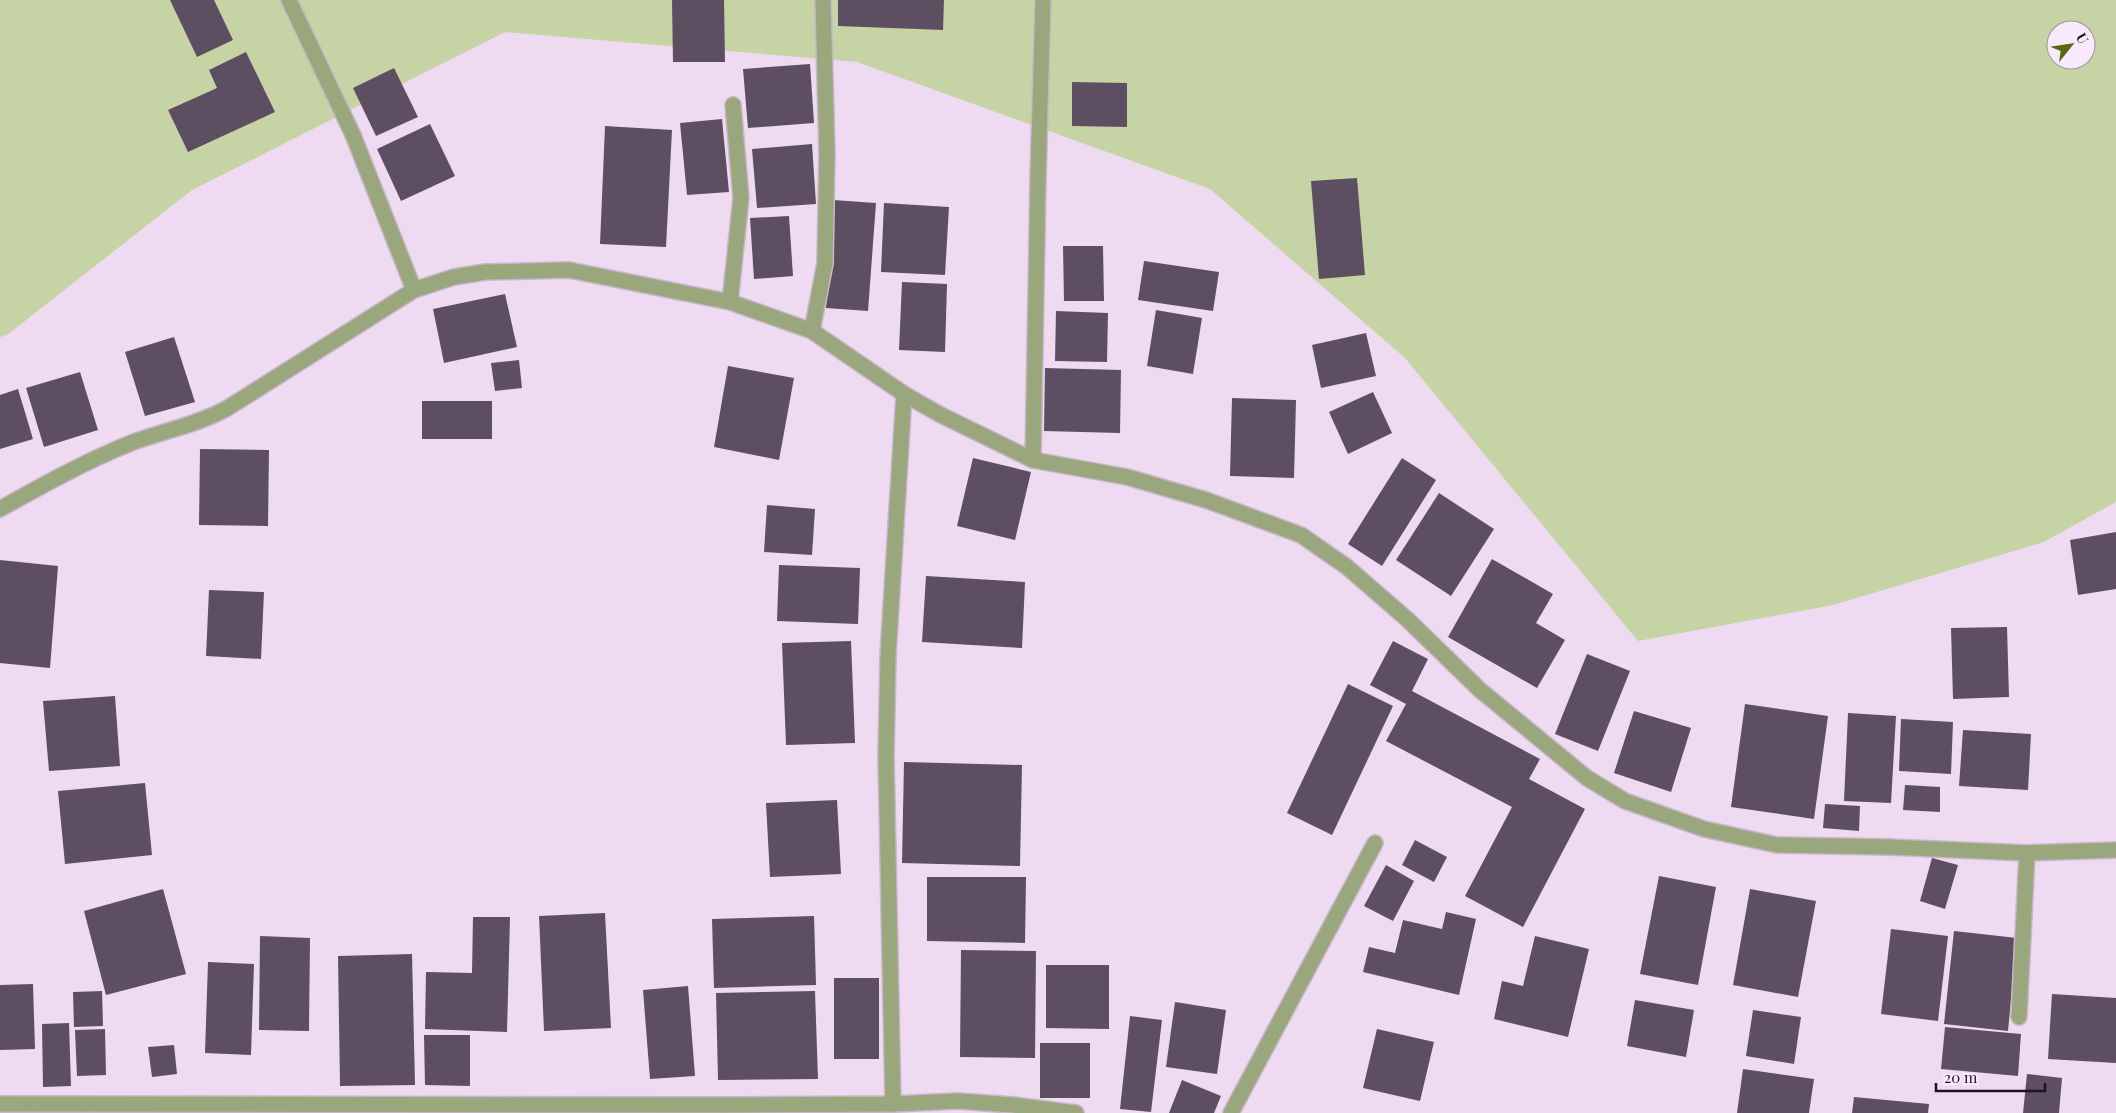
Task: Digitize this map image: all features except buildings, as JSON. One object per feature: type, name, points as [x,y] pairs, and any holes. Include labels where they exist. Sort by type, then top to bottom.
[{"type":"street","points":[[289,0],[353,135],[414,290]]},
{"type":"street","points":[[1033,460],[1043,0]]},
{"type":"street","points":[[812,331],[825,262],[828,153],[823,1]]},
{"type":"street","points":[[730,302],[741,198],[733,104]]},
{"type":"street","points":[[0,509],[56,478],[130,444],[205,420],[226,410],[414,290],[454,277],[485,272],[569,270],[730,302],[812,331],[904,394],[939,414],[1033,460],[1128,477],[1206,500],[1301,535],[1347,567],[1408,620],[1480,690],[1580,772],[1625,801],[1704,828],[1777,844],[2027,853],[2116,850]]},
{"type":"street","points":[[893,1104],[886,757],[888,656],[904,394]]},
{"type":"street","points":[[1230,1113],[1375,843]]},
{"type":"street","points":[[2019,1017],[2027,853]]},
{"type":"street","points":[[0,1104],[146,1108],[731,1109],[958,1101],[1013,1105],[1076,1113]]},
{"type":"green space","points":[[0,0],[2116,0],[2116,502],[2044,542],[1833,605],[1638,641],[1405,358],[1210,189],[857,62],[505,32],[192,190],[7,335],[0,337]]}]
